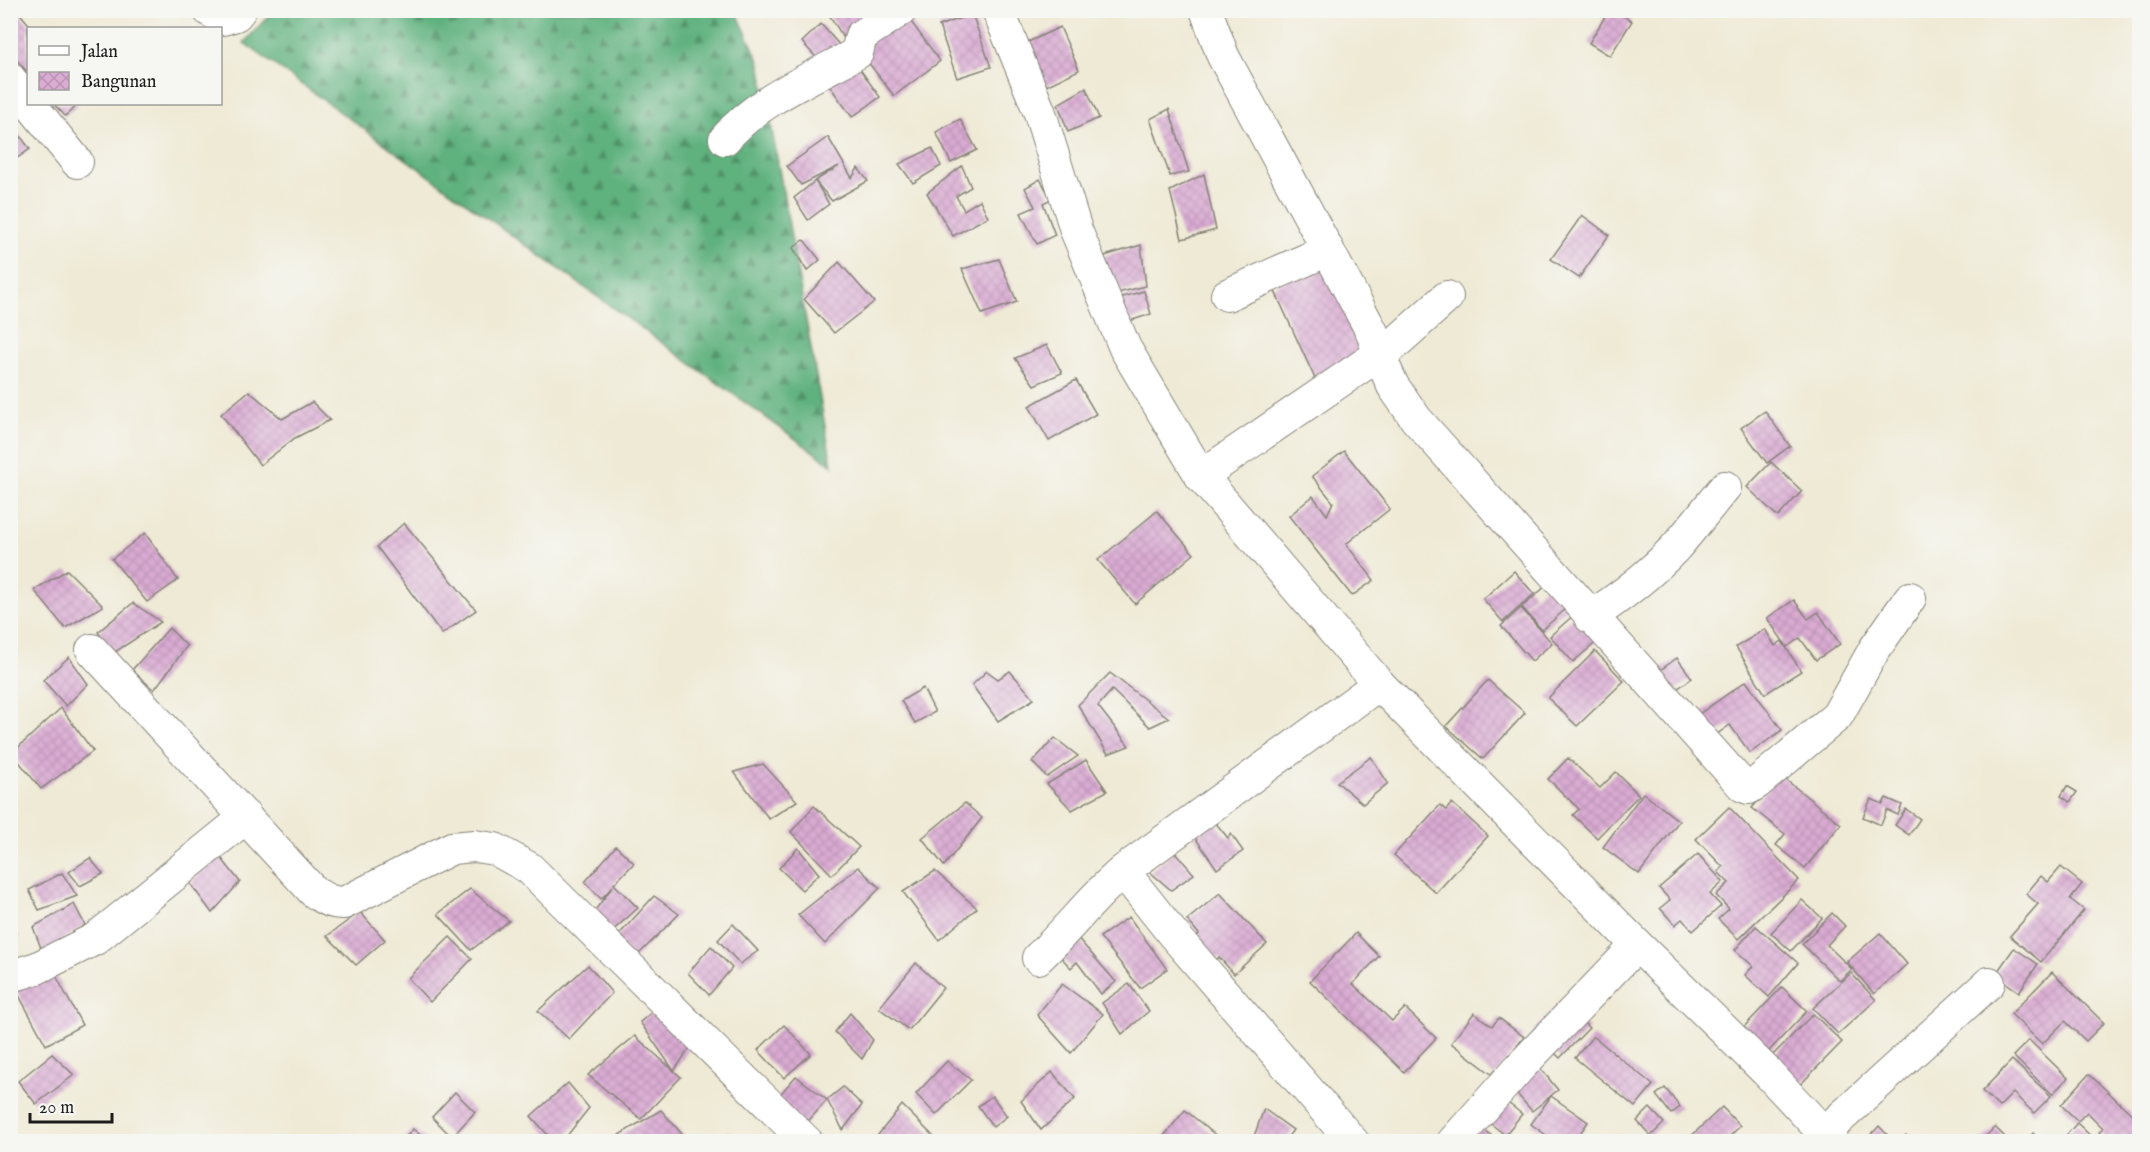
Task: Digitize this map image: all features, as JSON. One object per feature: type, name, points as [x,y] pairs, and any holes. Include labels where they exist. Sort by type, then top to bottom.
[{"type":"street","points":[[209,10],[223,19],[236,15],[240,10]]},
{"type":"street","points":[[725,139],[738,123],[857,53],[861,36],[901,10]]},
{"type":"street","points":[[998,10],[1040,112],[1076,230],[1125,348],[1201,476],[1379,684],[1637,945],[1767,1071],[1828,1137],[1989,983]]},
{"type":"street","points":[[1206,10],[1223,56],[1372,332],[1393,386],[1416,419],[1590,617],[1743,786],[1749,788],[1838,716],[1874,650],[1910,598]]},
{"type":"street","points":[[10,79],[27,100]]},
{"type":"street","points":[[31,105],[77,162]]},
{"type":"street","points":[[1227,295],[1328,250]]},
{"type":"street","points":[[1201,476],[1348,375],[1380,357],[1447,297]]},
{"type":"street","points":[[1590,617],[1621,597],[1655,568],[1725,487]]},
{"type":"street","points":[[92,650],[313,891],[333,903],[344,903],[452,848],[474,846],[495,849],[529,868],[807,1142]]},
{"type":"street","points":[[1038,958],[1059,938],[1100,891],[1124,871],[1379,684]]},
{"type":"street","points":[[10,971],[18,974],[37,968],[95,939],[246,817]]},
{"type":"street","points":[[1124,871],[1173,934],[1353,1142]]},
{"type":"street","points":[[1453,1142],[1520,1067],[1637,945]]},
{"type":"green space","points":[[273,11],[736,11],[760,63],[832,465],[244,43]]},
{"type":"building","points":[[10,10],[17,10],[31,27],[27,27],[27,72],[10,52]]},
{"type":"building","points":[[826,10],[864,10],[873,23],[847,43]]},
{"type":"building","points":[[1609,10],[1614,10],[1632,21],[1610,56],[1589,43]]},
{"type":"building","points":[[972,14],[991,67],[957,78],[939,26]]},
{"type":"building","points":[[906,15],[940,61],[894,96],[858,49]]},
{"type":"building","points":[[821,24],[842,48],[823,65],[802,42]]},
{"type":"building","points":[[1060,27],[1079,70],[1044,87],[1026,43]]},
{"type":"building","points":[[854,61],[880,97],[852,117],[826,81]]},
{"type":"building","points":[[1086,88],[1099,118],[1068,132],[1058,104]]},
{"type":"building","points":[[55,105],[78,105],[65,116]]},
{"type":"building","points":[[1169,109],[1189,172],[1170,176],[1150,119]]},
{"type":"building","points":[[960,119],[977,150],[951,163],[936,132]]},
{"type":"building","points":[[10,122],[30,149],[10,163]]},
{"type":"building","points":[[828,137],[852,178],[858,168],[868,181],[832,201],[815,181],[839,166],[801,185],[787,166]]},
{"type":"building","points":[[932,148],[941,166],[913,183],[899,164]]},
{"type":"building","points":[[962,166],[971,187],[956,196],[964,210],[980,200],[988,217],[953,236],[927,193]]},
{"type":"building","points":[[1204,174],[1216,230],[1182,239],[1170,191]]},
{"type":"building","points":[[1040,179],[1051,199],[1043,203],[1055,235],[1037,244],[1021,213],[1035,207],[1025,188]]},
{"type":"building","points":[[815,181],[829,204],[808,220],[794,198]]},
{"type":"building","points":[[1582,215],[1609,235],[1579,278],[1551,259]]},
{"type":"building","points":[[804,240],[820,260],[807,271],[793,248]]},
{"type":"building","points":[[1141,245],[1146,286],[1109,295],[1101,257]]},
{"type":"building","points":[[999,259],[1017,302],[982,314],[962,269]]},
{"type":"building","points":[[1326,261],[1372,354],[1317,383],[1273,287]]},
{"type":"building","points":[[839,262],[874,302],[834,333],[804,299]]},
{"type":"building","points":[[1144,291],[1151,314],[1120,324],[1112,300]]},
{"type":"building","points":[[1047,345],[1062,373],[1034,385],[1015,358]]},
{"type":"building","points":[[1076,380],[1096,414],[1049,441],[1029,406]]},
{"type":"building","points":[[249,391],[282,419],[312,402],[330,420],[295,438],[260,465],[221,414]]},
{"type":"building","points":[[1765,411],[1790,446],[1767,463],[1741,428]]},
{"type":"building","points":[[1344,451],[1390,509],[1346,544],[1374,580],[1352,596],[1289,516],[1313,496],[1327,515],[1333,502],[1312,476]]},
{"type":"building","points":[[1771,462],[1802,491],[1778,517],[1747,487]]},
{"type":"building","points":[[1157,511],[1194,554],[1135,604],[1098,560]]},
{"type":"building","points":[[404,523],[476,610],[442,634],[377,547]]},
{"type":"building","points":[[145,533],[178,580],[147,602],[112,559]]},
{"type":"building","points":[[67,570],[103,606],[65,628],[34,590]]},
{"type":"building","points":[[1514,571],[1534,594],[1503,622],[1483,599]]},
{"type":"building","points":[[1547,585],[1568,607],[1542,630],[1522,607]]},
{"type":"building","points":[[1794,600],[1808,619],[1818,612],[1840,644],[1816,660],[1800,638],[1787,647],[1767,618]]},
{"type":"building","points":[[133,603],[161,622],[112,654],[98,632]]},
{"type":"building","points":[[1521,608],[1552,643],[1532,661],[1501,626]]},
{"type":"building","points":[[1576,613],[1600,639],[1573,662],[1550,636]]},
{"type":"building","points":[[169,628],[187,646],[154,690],[132,670]]},
{"type":"building","points":[[1765,629],[1775,646],[1782,641],[1801,671],[1765,694],[1736,647]]},
{"type":"building","points":[[1595,651],[1624,681],[1577,726],[1548,698]]},
{"type":"building","points":[[69,657],[88,684],[66,706],[43,680]]},
{"type":"building","points":[[1677,658],[1692,678],[1667,696],[1652,676]]},
{"type":"building","points":[[987,671],[998,679],[1010,671],[1034,699],[998,721],[972,685]]},
{"type":"building","points":[[1110,673],[1169,718],[1150,727],[1112,690],[1098,706],[1129,746],[1108,754],[1078,705]]},
{"type":"building","points":[[1488,680],[1525,713],[1483,759],[1446,726]]},
{"type":"building","points":[[1746,681],[1782,730],[1750,753],[1730,725],[1707,741],[1692,719]]},
{"type":"building","points":[[923,688],[935,712],[915,723],[901,701]]},
{"type":"building","points":[[61,708],[93,751],[41,789],[12,753]]},
{"type":"building","points":[[1055,738],[1078,756],[1047,777],[1032,762]]},
{"type":"building","points":[[1371,757],[1388,783],[1363,804],[1337,782]]},
{"type":"building","points":[[1568,758],[1600,788],[1616,772],[1639,795],[1597,838],[1573,815],[1579,809],[1548,779]]},
{"type":"building","points":[[1086,760],[1107,791],[1072,810],[1047,784]]},
{"type":"building","points":[[763,764],[797,801],[769,819],[734,772]]},
{"type":"building","points":[[1780,775],[1841,824],[1805,868],[1776,845],[1785,834],[1752,808]]},
{"type":"building","points":[[2067,786],[2077,792],[2070,802],[2061,796]]},
{"type":"building","points":[[1643,793],[1679,821],[1639,874],[1603,847]]},
{"type":"building","points":[[1886,798],[1902,805],[1898,815],[1887,810],[1881,825],[1863,817],[1871,799],[1883,804]]},
{"type":"building","points":[[965,803],[982,818],[944,866],[922,838]]},
{"type":"building","points":[[1452,803],[1488,836],[1436,893],[1394,855],[1440,805],[1446,810]]},
{"type":"building","points":[[814,806],[859,847],[832,875],[791,832]]},
{"type":"building","points":[[1729,807],[1799,880],[1738,939],[1718,919],[1729,909],[1716,895],[1729,883],[1718,872],[1723,867],[1696,839]]},
{"type":"building","points":[[1906,809],[1920,819],[1909,835],[1895,825]]},
{"type":"building","points":[[1214,821],[1228,838],[1231,834],[1243,851],[1217,869],[1194,836]]},
{"type":"building","points":[[616,846],[634,863],[614,884],[638,908],[610,933],[590,917],[613,886],[601,899],[585,882]]},
{"type":"building","points":[[798,848],[819,874],[802,890],[779,868]]},
{"type":"building","points":[[1174,851],[1194,874],[1171,890],[1150,872]]},
{"type":"building","points":[[1698,854],[1723,882],[1710,894],[1721,906],[1693,931],[1682,919],[1675,925],[1660,908],[1670,900],[1659,888]]},
{"type":"building","points":[[219,855],[240,882],[212,913],[190,883]]},
{"type":"building","points":[[90,858],[103,874],[80,886],[69,872]]},
{"type":"building","points":[[858,867],[880,888],[825,944],[798,915]]},
{"type":"building","points":[[2061,867],[2082,884],[2070,899],[2084,910],[2041,962],[2010,936],[2038,904],[2026,894],[2041,876],[2048,882]]},
{"type":"building","points":[[935,871],[977,908],[939,940],[903,892]]},
{"type":"building","points":[[62,873],[77,896],[39,910],[29,890]]},
{"type":"building","points":[[470,889],[509,921],[471,950],[438,914]]},
{"type":"building","points":[[1220,893],[1267,944],[1234,974],[1219,957],[1216,961],[1195,939],[1199,934],[1187,920]]},
{"type":"building","points":[[654,896],[679,914],[634,959],[615,939]]},
{"type":"building","points":[[1802,900],[1822,918],[1791,951],[1771,933]]},
{"type":"building","points":[[74,904],[85,925],[43,953],[33,927]]},
{"type":"building","points":[[360,912],[385,940],[356,965],[327,936]]},
{"type":"building","points":[[10,913],[16,933],[10,934]]},
{"type":"building","points":[[1832,913],[1845,926],[1827,945],[1852,969],[1840,981],[1802,944]]},
{"type":"building","points":[[1129,917],[1167,969],[1140,988],[1100,937]]},
{"type":"building","points":[[733,924],[758,951],[740,964],[718,940]]},
{"type":"building","points":[[1756,926],[1798,963],[1769,997],[1745,975],[1753,966],[1735,950]]},
{"type":"building","points":[[1356,933],[1379,956],[1353,984],[1392,1021],[1405,1008],[1436,1038],[1404,1072],[1310,981]]},
{"type":"building","points":[[1880,933],[1907,964],[1874,994],[1847,962]]},
{"type":"building","points":[[1076,936],[1116,982],[1101,994],[1077,962],[1071,968],[1057,953]]},
{"type":"building","points":[[450,937],[472,959],[430,1002],[408,978]]},
{"type":"building","points":[[711,946],[732,968],[709,995],[688,973]]},
{"type":"building","points":[[2014,948],[2038,964],[2019,992],[1995,975]]},
{"type":"building","points":[[916,963],[943,988],[909,1030],[879,1008]]},
{"type":"building","points":[[588,965],[612,993],[569,1039],[538,1011]]},
{"type":"building","points":[[53,970],[82,1025],[46,1045],[16,990]]},
{"type":"building","points":[[2052,972],[2104,1023],[2086,1041],[2065,1021],[2042,1044],[2011,1014]]},
{"type":"building","points":[[1851,973],[1876,1000],[1838,1034],[1813,1008]]},
{"type":"building","points":[[1062,984],[1103,1014],[1071,1053],[1037,1015]]},
{"type":"building","points":[[1129,984],[1149,1011],[1122,1034],[1102,1003]]},
{"type":"building","points":[[1782,987],[1807,1011],[1767,1053],[1742,1029]]},
{"type":"building","points":[[665,1002],[693,1043],[674,1071],[640,1022]]},
{"type":"building","points":[[1561,1002],[1589,1028],[1560,1058],[1533,1032]]},
{"type":"building","points":[[850,1013],[873,1040],[862,1059],[835,1032]]},
{"type":"building","points":[[1474,1013],[1492,1026],[1499,1018],[1524,1037],[1494,1076],[1451,1043]]},
{"type":"building","points":[[1813,1014],[1842,1042],[1798,1087],[1769,1059]]},
{"type":"building","points":[[784,1025],[811,1054],[784,1078],[758,1050]]},
{"type":"building","points":[[635,1036],[681,1077],[641,1119],[588,1075]]},
{"type":"building","points":[[1593,1036],[1653,1085],[1635,1107],[1575,1058]]},
{"type":"building","points":[[2029,1040],[2068,1078],[2052,1094],[2013,1056]]},
{"type":"building","points":[[52,1054],[74,1075],[36,1104],[18,1081]]},
{"type":"building","points":[[2012,1060],[2051,1096],[2034,1113],[2013,1093],[1999,1107],[1982,1091]]},
{"type":"building","points":[[947,1061],[971,1080],[936,1115],[916,1094]]},
{"type":"building","points":[[1536,1063],[1558,1090],[1532,1111],[1509,1085]]},
{"type":"building","points":[[1052,1072],[1075,1099],[1041,1130],[1021,1101]]},
{"type":"building","points":[[2089,1074],[2140,1122],[2140,1130],[2129,1142],[2108,1142],[2099,1132],[2103,1128],[2087,1112],[2078,1121],[2061,1105]]},
{"type":"building","points":[[796,1076],[827,1100],[804,1126],[777,1098]]},
{"type":"building","points":[[568,1083],[589,1108],[562,1142],[554,1142],[531,1116]]},
{"type":"building","points":[[843,1087],[862,1105],[843,1130],[827,1100]]},
{"type":"building","points":[[1665,1088],[1680,1107],[1671,1114],[1656,1095]]},
{"type":"building","points":[[455,1092],[475,1112],[452,1137],[432,1117]]},
{"type":"building","points":[[992,1096],[1007,1116],[993,1127],[978,1106]]},
{"type":"building","points":[[1551,1096],[1588,1122],[1574,1142],[1552,1142],[1553,1140],[1531,1124]]},
{"type":"building","points":[[1503,1099],[1522,1114],[1505,1135],[1486,1120]]},
{"type":"building","points":[[902,1105],[934,1137],[929,1142],[885,1142],[878,1135]]},
{"type":"building","points":[[1722,1107],[1740,1126],[1724,1142],[1685,1142]]},
{"type":"building","points":[[1650,1108],[1664,1123],[1651,1136],[1637,1121]]},
{"type":"building","points":[[1264,1109],[1293,1130],[1284,1142],[1255,1142],[1253,1139]]},
{"type":"building","points":[[661,1110],[689,1142],[623,1142],[619,1135]]},
{"type":"building","points":[[1185,1110],[1224,1142],[1187,1142],[1185,1139],[1183,1142],[1159,1142]]},
{"type":"building","points":[[2077,1123],[2097,1142],[2060,1142]]},
{"type":"building","points":[[1879,1126],[1894,1142],[1864,1142]]},
{"type":"building","points":[[1480,1127],[1500,1142],[1469,1142]]},
{"type":"building","points":[[1995,1127],[2010,1142],[1980,1142]]},
{"type":"building","points":[[413,1129],[429,1142],[401,1142]]},
{"type":"building","points":[[2033,1133],[2042,1142],[2025,1142]]},
{"type":"building","points":[[729,1135],[736,1142],[725,1142]]},
{"type":"building","points":[[1906,1135],[1912,1142],[1899,1142]]}]
